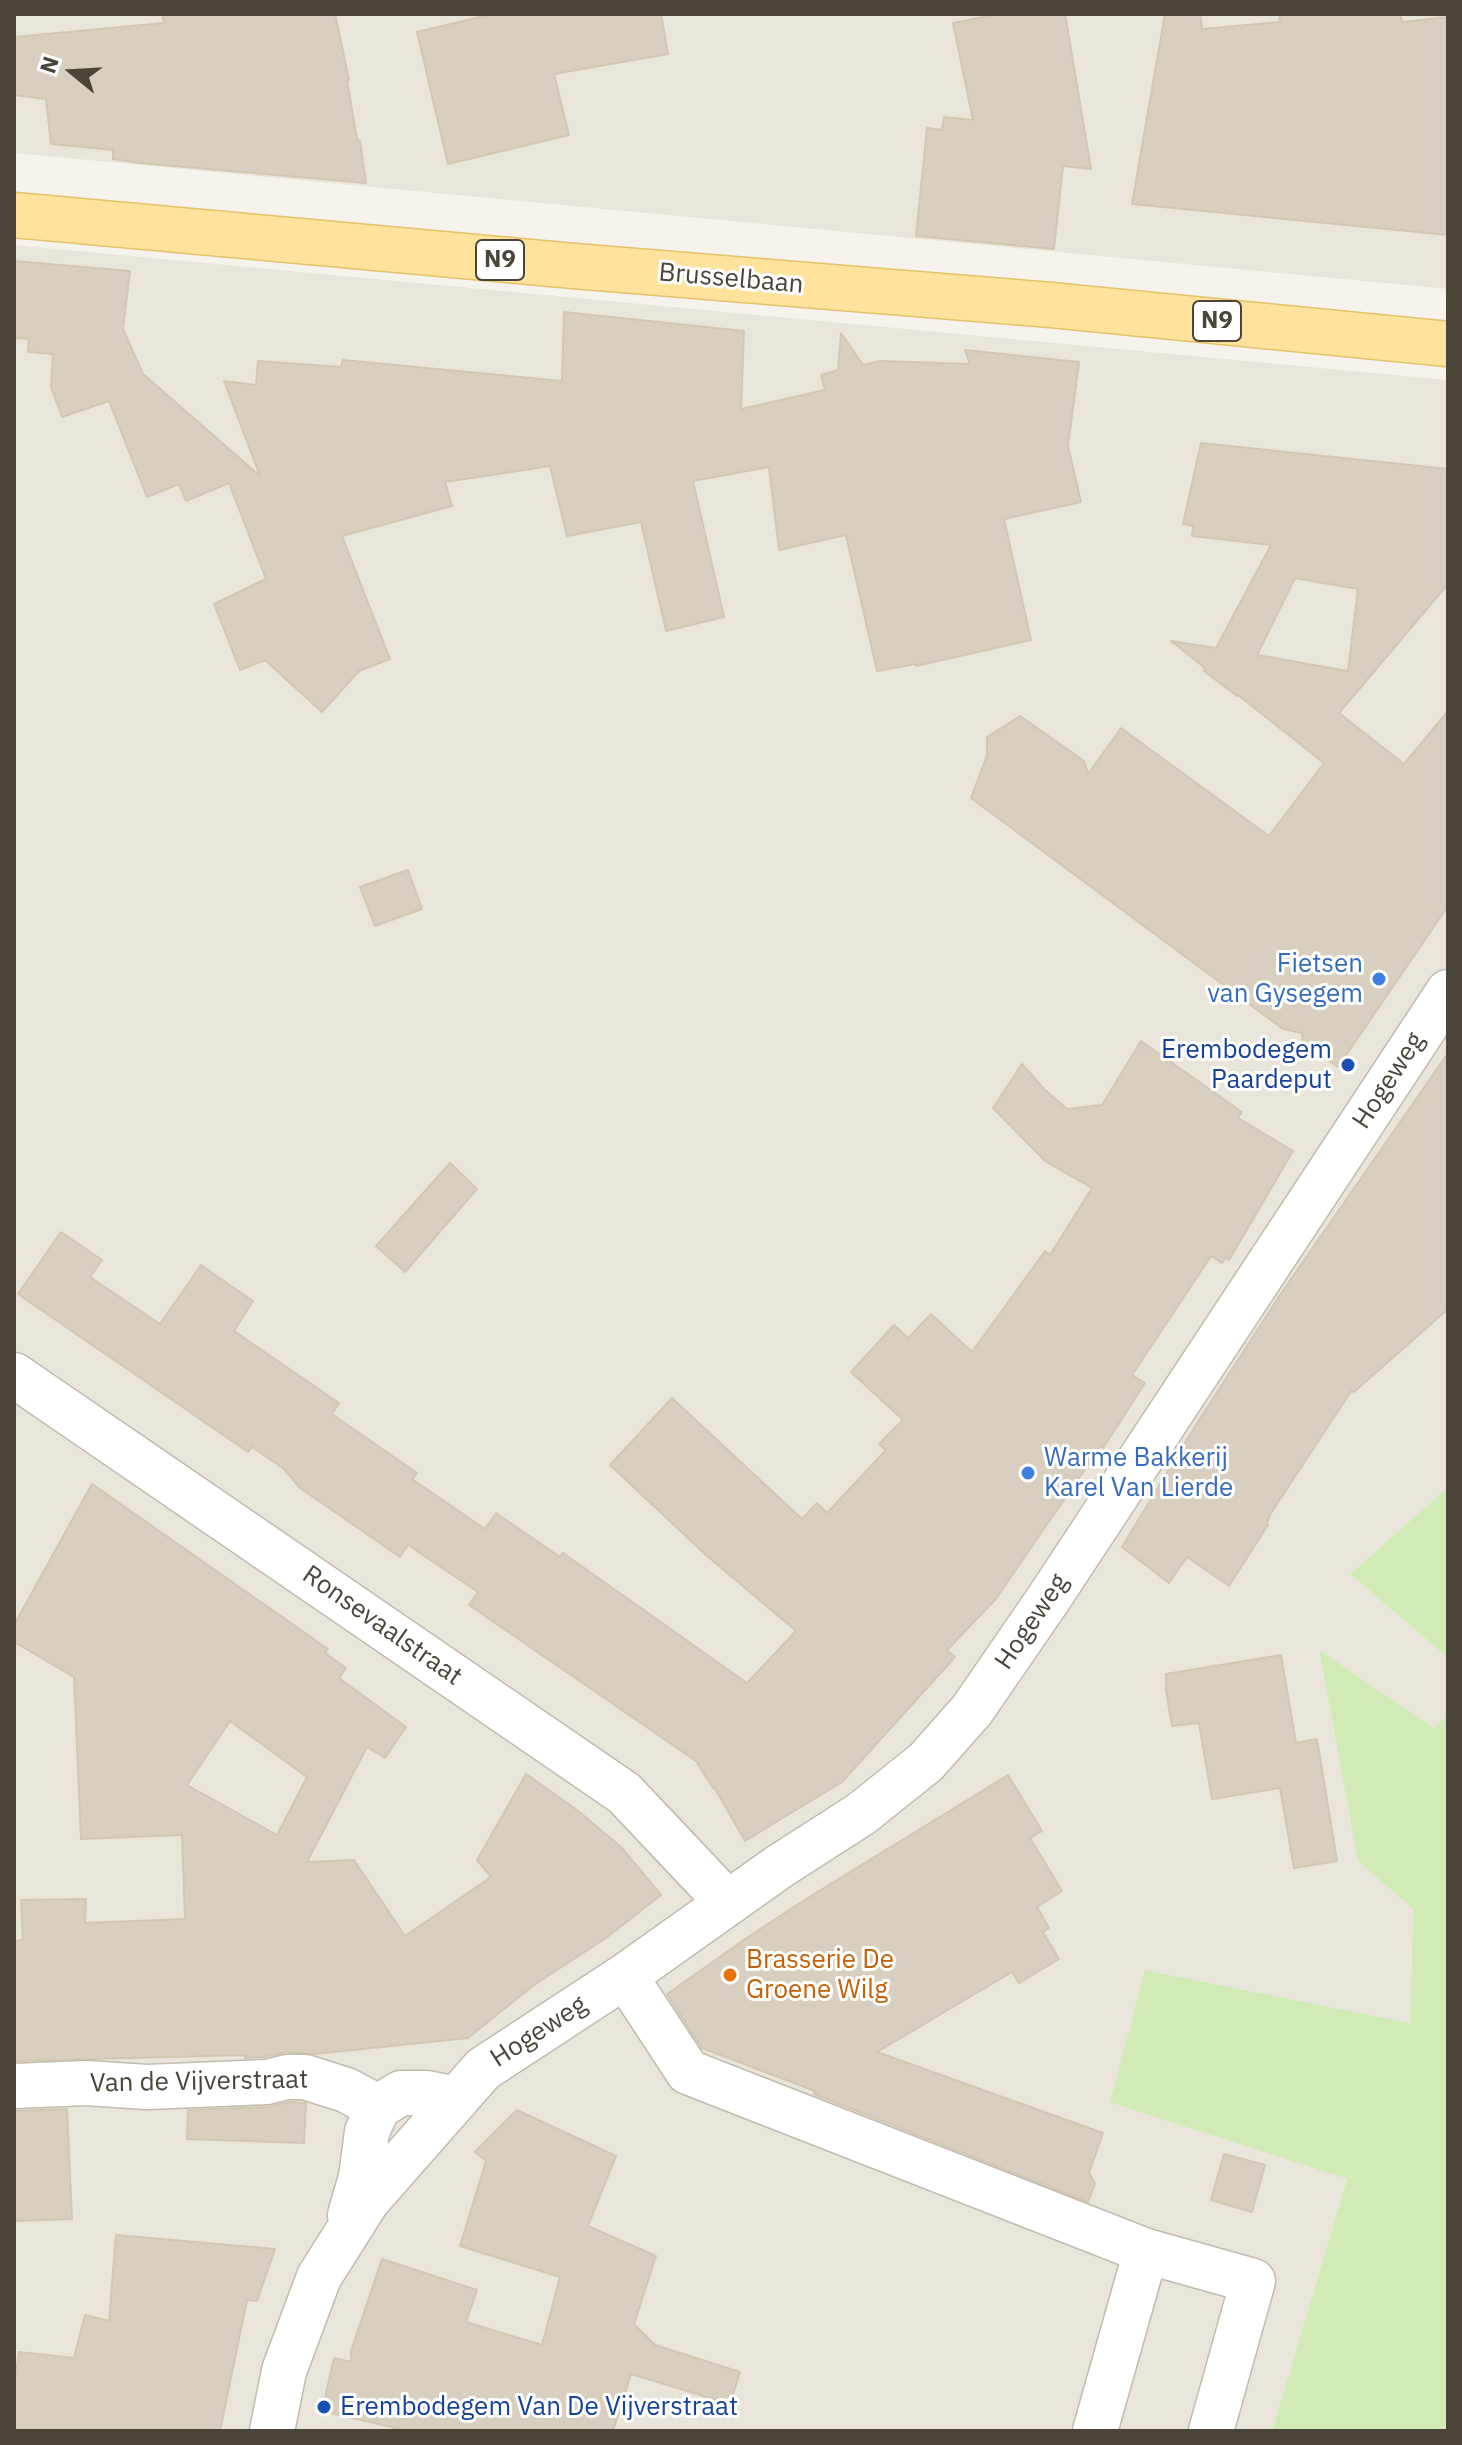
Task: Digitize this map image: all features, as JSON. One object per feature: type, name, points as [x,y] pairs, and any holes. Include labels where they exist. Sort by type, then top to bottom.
[{"type":"main road","name":"Brusselbaan","points":[[14,215],[590,268],[1051,305],[1448,344]]},
{"type":"street","name":"Hogeweg","points":[[272,2431],[284,2371],[319,2277],[367,2201],[483,2069],[861,1814],[926,1762],[972,1710],[1448,992]]},
{"type":"street","name":"Ronsevaalstraat","points":[[14,1375],[624,1793],[728,1903]]},
{"type":"street","points":[[625,1976],[688,2072],[1146,2251],[1253,2281],[1211,2431]]},
{"type":"street","name":"Van de Vijverstraat","points":[[14,2086],[86,2083],[147,2087],[267,2082],[305,2077],[346,2090],[378,2107]]},
{"type":"street","points":[[378,2107],[401,2093],[427,2093],[457,2099]]},
{"type":"street","name":"Hogeweg","points":[[345,2236],[361,2177],[367,2132],[378,2107]]},
{"type":"street","points":[[1095,2431],[1146,2251]]},
{"type":"shaded area","points":[[14,14],[1448,14],[1448,289],[14,153]]},
{"type":"shaded area","points":[[14,245],[1448,380],[1448,1487],[1350,1574],[1448,1658],[1448,1715],[1434,1729],[1319,1651],[1358,1860],[1413,1909],[1410,2023],[1146,1970],[1110,2101],[1347,2179],[1272,2431],[14,2431]]},
{"type":"green space","points":[[1448,1487],[1448,1658],[1350,1574]]},
{"type":"green space","points":[[1319,1650],[1434,1728],[1448,1715],[1448,2431],[1272,2431],[1347,2179],[1110,2102],[1145,1970],[1410,2023],[1413,1909],[1358,1861]]},
{"type":"building","points":[[162,14],[335,14],[366,183],[140,163],[113,159],[113,150],[51,144],[46,99],[14,95],[14,37],[164,23]]},
{"type":"building","points":[[492,14],[661,14],[668,54],[554,74],[569,135],[448,164],[417,32]]},
{"type":"building","points":[[998,14],[1065,14],[1091,169],[1063,166],[1054,249],[916,236],[927,128],[942,130],[944,117],[973,120],[953,23]]},
{"type":"building","points":[[1165,14],[1200,14],[1202,29],[1280,22],[1279,14],[1400,14],[1402,22],[1448,17],[1448,235],[1132,204]]},
{"type":"building","points":[[14,261],[130,271],[123,329],[143,374],[260,476],[224,381],[256,385],[258,361],[341,367],[343,360],[562,381],[564,312],[744,331],[741,409],[825,390],[821,375],[838,370],[841,333],[863,365],[880,361],[970,364],[965,350],[1079,362],[1068,446],[1081,502],[1004,519],[1031,640],[916,666],[877,671],[846,535],[779,550],[769,467],[693,481],[724,617],[666,631],[641,522],[567,536],[550,466],[445,482],[452,506],[342,536],[390,659],[359,671],[322,712],[265,660],[240,670],[214,604],[266,579],[229,483],[186,501],[179,484],[147,497],[109,401],[62,417],[51,387],[53,354],[28,352],[29,339],[14,338]]},
{"type":"building","points":[[1201,443],[1448,469],[1448,584],[1339,713],[1404,764],[1448,711],[1448,906],[1338,1067],[1303,1043],[1302,1033],[1283,1029],[971,798],[987,755],[987,737],[1020,716],[1084,761],[1088,774],[1121,728],[1269,836],[1324,763],[1204,671],[1205,668],[1171,641],[1216,648],[1271,545],[1192,536],[1193,526],[1183,524]],"holes":[[[1295,578],[1358,589],[1348,671],[1257,655]]]},
{"type":"building","points":[[408,870],[422,909],[375,926],[360,887]]},
{"type":"building","points":[[1141,1041],[1242,1112],[1238,1118],[1293,1151],[1229,1260],[1226,1257],[1222,1263],[1211,1256],[1132,1375],[1145,1383],[1103,1448],[1101,1446],[995,1600],[947,1650],[955,1657],[842,1782],[745,1841],[696,1761],[469,1605],[478,1592],[408,1545],[400,1557],[300,1488],[284,1469],[252,1447],[248,1452],[18,1294],[61,1232],[102,1260],[90,1277],[160,1324],[201,1265],[253,1301],[234,1331],[339,1403],[332,1414],[417,1473],[412,1479],[485,1529],[496,1513],[560,1557],[563,1553],[747,1683],[796,1631],[706,1555],[610,1465],[672,1398],[802,1519],[817,1503],[827,1513],[886,1450],[879,1444],[903,1420],[851,1372],[894,1325],[908,1338],[931,1314],[972,1352],[1045,1251],[1050,1255],[1092,1188],[1045,1161],[993,1108],[1022,1064],[1067,1109],[1102,1105]]},
{"type":"building","points":[[1448,1053],[1448,1309],[1354,1392],[1352,1390],[1271,1513],[1268,1525],[1229,1586],[1187,1557],[1169,1583],[1122,1547],[1280,1295]]},
{"type":"building","points":[[450,1163],[477,1189],[405,1272],[376,1246]]},
{"type":"building","points":[[92,1484],[328,1649],[325,1653],[346,1668],[339,1678],[406,1727],[385,1758],[367,1747],[307,1862],[354,1860],[405,1936],[491,1877],[477,1860],[526,1774],[577,1810],[621,1847],[661,1895],[606,1938],[534,1985],[468,2038],[245,2058],[248,2055],[14,2061],[14,1941],[23,1940],[21,1900],[86,1899],[85,1923],[185,1919],[182,1835],[81,1839],[74,1677],[14,1642],[14,1625]],"holes":[[[230,1721],[307,1777],[277,1835],[187,1785]]]},
{"type":"building","points":[[1281,1655],[1296,1743],[1317,1739],[1337,1861],[1294,1868],[1280,1788],[1212,1799],[1199,1723],[1172,1726],[1166,1674]]},
{"type":"building","points":[[1008,1775],[1042,1831],[1030,1838],[1062,1891],[1037,1907],[1049,1928],[1043,1932],[1059,1959],[1019,1983],[1012,1972],[877,2052],[1103,2133],[1089,2173],[1095,2184],[1088,2202],[702,2048],[667,1994],[806,1899]]},
{"type":"building","points":[[290,2102],[306,2103],[304,2143],[187,2139],[188,2110],[268,2107]]},
{"type":"building","points":[[67,2109],[72,2219],[14,2221],[14,2111]]},
{"type":"building","points":[[517,2110],[616,2156],[588,2226],[656,2256],[634,2324],[655,2345],[740,2372],[730,2404],[631,2374],[613,2431],[408,2431],[322,2411],[334,2358],[351,2362],[351,2351],[382,2259],[477,2290],[466,2322],[542,2345],[560,2277],[460,2246],[486,2161],[475,2152]]},
{"type":"building","points":[[1224,2154],[1265,2165],[1252,2212],[1211,2200]]},
{"type":"building","points":[[116,2235],[275,2249],[257,2301],[247,2300],[220,2431],[14,2431],[14,2387],[19,2352],[74,2358],[85,2315],[109,2321]]},
{"type":"place","name":"Fietsen van Gysegem","points":[[1379,979]]},
{"type":"place","name":"Erembodegem Paardeput","points":[[1348,1065]]},
{"type":"place","name":"Warme Bakkerij Karel Van Lierde","points":[[1028,1473]]},
{"type":"place","name":"Brasserie De Groene Wilg","points":[[730,1975]]},
{"type":"place","name":"Erembodegem Van De Vijverstraat","points":[[324,2407]]}]
